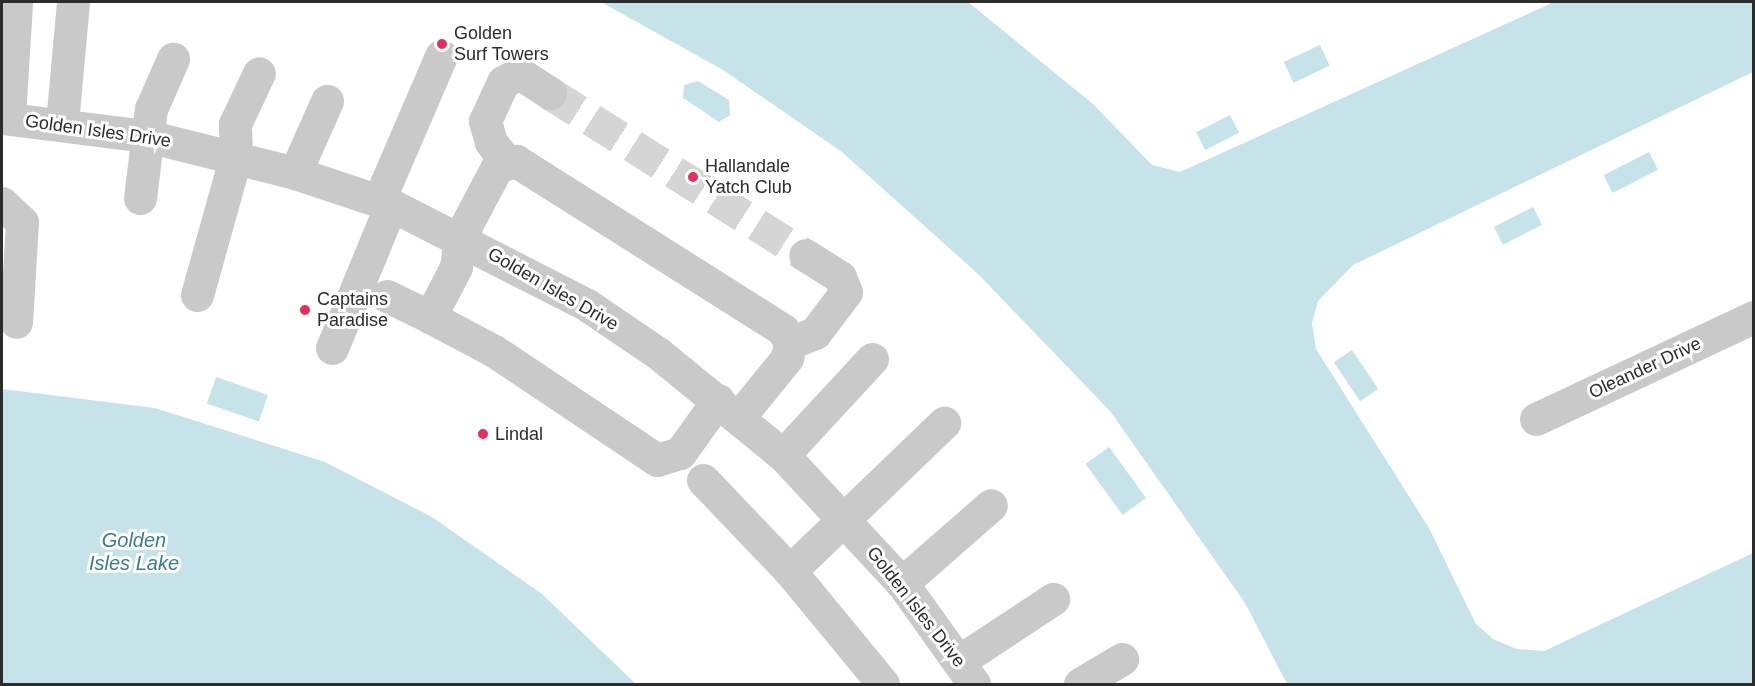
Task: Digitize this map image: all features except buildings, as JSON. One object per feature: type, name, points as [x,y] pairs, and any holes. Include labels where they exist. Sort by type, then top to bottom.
[{"type":"street","points":[[5,118],[16,2]]},
{"type":"street","points":[[62,123],[72,2]]},
{"type":"street","points":[[332,348],[441,56]]},
{"type":"street","points":[[140,198],[151,109],[173,59]]},
{"type":"street","points":[[197,295],[236,155],[235,124],[259,73]]},
{"type":"street","points":[[387,297],[494,351],[657,460],[680,453],[787,358],[790,343],[783,330],[516,161],[506,160],[491,142],[485,121],[503,82],[519,74],[550,93]]},
{"type":"street","points":[[295,173],[327,101]]},
{"type":"street","name":"Golden Isles Drive","points":[[5,118],[62,123],[147,136],[236,155],[295,173],[385,203],[460,237],[587,306],[728,409],[783,455],[844,517],[902,583],[967,673]]},
{"type":"street","points":[[430,317],[456,267],[460,237],[506,160]]},
{"type":"street","points":[[2,202],[22,222],[16,322]]},
{"type":"street","points":[[790,343],[815,333],[846,292],[840,277],[805,255]]},
{"type":"street","name":"Oleander Drive","points":[[1536,419],[1754,317]]},
{"type":"street","points":[[783,455],[872,359]]},
{"type":"street","points":[[790,571],[944,423]]},
{"type":"street","points":[[703,480],[790,571],[883,684]]},
{"type":"street","points":[[902,583],[991,505]]},
{"type":"street","points":[[967,673],[1053,599]]},
{"type":"street","points":[[1080,684],[1122,659]]},
{"type":"water","points":[[601,2],[968,2],[1093,104],[1152,165],[1180,172],[1554,2],[1753,2],[1753,72],[1353,265],[1318,301],[1312,323],[1316,349],[1429,528],[1476,624],[1493,639],[1517,649],[1544,651],[1753,553],[1753,684],[1287,684],[1245,603],[1110,411],[978,274],[842,152],[723,70]]},
{"type":"water","points":[[1320,45],[1330,66],[1293,83],[1284,62]]},
{"type":"water","points":[[698,81],[729,100],[730,115],[719,122],[683,98],[684,85]]},
{"type":"water","points":[[1230,115],[1239,133],[1205,150],[1196,132]]},
{"type":"water","points":[[1649,152],[1658,170],[1613,193],[1604,175]]},
{"type":"water","points":[[1533,207],[1542,225],[1503,245],[1494,227]]},
{"type":"water","points":[[1352,350],[1378,389],[1360,401],[1334,362]]},
{"type":"water","points":[[216,377],[268,395],[259,421],[207,403]]},
{"type":"water","name":"Golden Isles Lake","points":[[2,389],[155,408],[325,462],[432,517],[542,594],[636,684],[2,684]]},
{"type":"water","points":[[1109,447],[1146,498],[1123,515],[1086,464]]},
{"type":"tunnel","points":[[550,93],[805,255]]},
{"type":"place","name":"Golden Surf Towers","points":[[442,44]]},
{"type":"place","name":"Hallandale Yatch Club","points":[[693,177]]},
{"type":"place","name":"Captains Paradise","points":[[305,310]]},
{"type":"place","name":"Lindal","points":[[483,434]]}]
